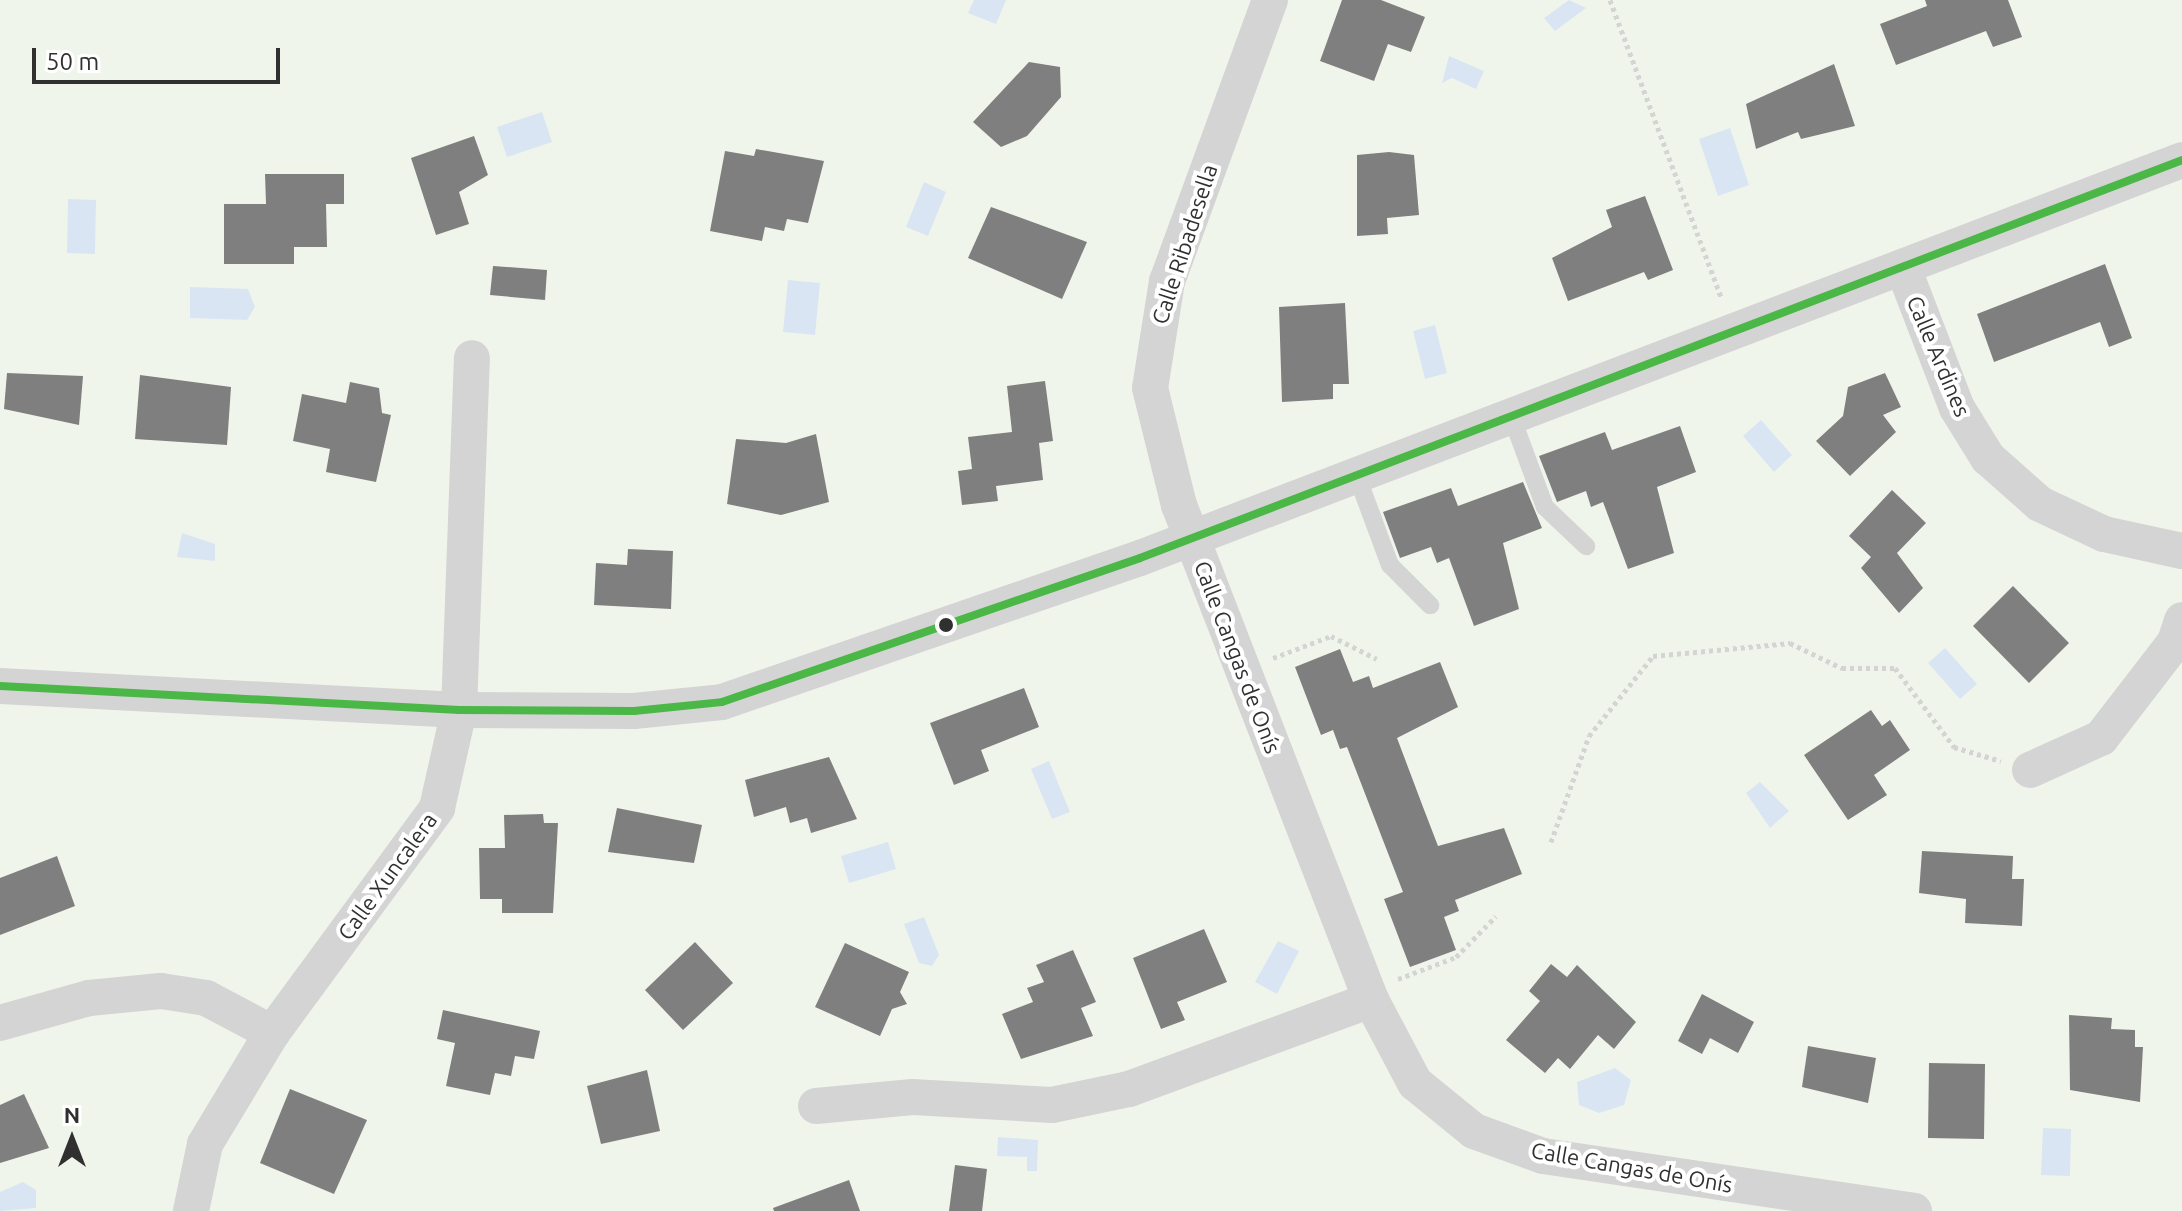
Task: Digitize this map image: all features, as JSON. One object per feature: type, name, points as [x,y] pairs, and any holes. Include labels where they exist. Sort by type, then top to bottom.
[{"type":"street","name":"Calle Ribadesella","points":[[1192,539],[1158,434],[1153,341],[1167,281],[1270,0]]},
{"type":"street","points":[[1,686],[459,710],[634,711],[722,702],[1192,539],[1904,270],[2182,160]]},
{"type":"street","name":"Calle Ardines","points":[[1904,270],[1957,408],[1988,458],[2040,504],[2104,534],[2182,551]]},
{"type":"street","name":"Calle Xuncalera","points":[[191,1211],[205,1144],[272,1033],[437,808],[459,710],[472,358]]},
{"type":"street","name":"Calle Cangas de Onís","points":[[1192,539],[1369,995],[1415,1083],[1474,1131],[1543,1156],[1914,1211]]},
{"type":"street","points":[[2030,770],[2101,738],[2175,642],[2182,620]]},
{"type":"street","points":[[0,1023],[89,998],[161,991],[206,998],[272,1033]]},
{"type":"street","points":[[816,1106],[913,1097],[1052,1105],[1129,1089],[1369,995]]},
{"type":"lane","points":[[1512,418],[1545,507],[1586,546]]},
{"type":"lane","points":[[1357,476],[1390,565],[1430,605]]},
{"type":"path","points":[[1610,0],[1735,334]]},
{"type":"path","points":[[1242,670],[1331,636],[1377,659]]},
{"type":"path","points":[[1551,842],[1589,736],[1653,656],[1790,643],[1842,668],[1895,668],[1954,747],[2030,770]]},
{"type":"path","points":[[1369,995],[1456,957],[1496,916]]},
{"type":"shaded area","points":[[0,0],[2182,0],[2182,1211],[0,1211]]},
{"type":"water","points":[[974,0],[1006,0],[996,24],[968,13]]},
{"type":"water","points":[[1569,0],[1586,8],[1555,31],[1544,18]]},
{"type":"water","points":[[1449,56],[1484,71],[1476,89],[1452,78],[1442,83]]},
{"type":"water","points":[[542,112],[552,142],[507,157],[497,127]]},
{"type":"water","points":[[1730,128],[1749,185],[1718,196],[1699,139]]},
{"type":"water","points":[[924,182],[946,192],[928,236],[906,227]]},
{"type":"water","points":[[68,199],[96,200],[95,254],[67,253]]},
{"type":"water","points":[[788,280],[820,283],[815,335],[783,332]]},
{"type":"water","points":[[190,287],[248,289],[255,307],[247,320],[190,318]]},
{"type":"water","points":[[1435,325],[1447,373],[1425,379],[1413,331]]},
{"type":"water","points":[[1761,420],[1792,455],[1774,472],[1743,436]]},
{"type":"water","points":[[182,533],[215,544],[215,561],[177,557]]},
{"type":"water","points":[[1945,648],[1977,684],[1960,699],[1928,663]]},
{"type":"water","points":[[1049,761],[1070,812],[1052,819],[1031,769]]},
{"type":"water","points":[[1760,782],[1789,811],[1770,828],[1746,793]]},
{"type":"water","points":[[888,842],[896,869],[849,883],[841,856]]},
{"type":"water","points":[[924,917],[939,955],[932,966],[919,963],[904,924]]},
{"type":"water","points":[[1278,941],[1299,951],[1277,994],[1255,982]]},
{"type":"water","points":[[1615,1068],[1631,1080],[1624,1105],[1599,1113],[1579,1105],[1577,1082]]},
{"type":"water","points":[[2043,1128],[2071,1129],[2070,1176],[2041,1175]]},
{"type":"water","points":[[998,1137],[1038,1140],[1037,1171],[1027,1171],[1027,1157],[997,1156]]},
{"type":"water","points":[[23,1182],[36,1190],[36,1208],[0,1211],[0,1192]]},
{"type":"building","points":[[1342,0],[1381,0],[1425,17],[1411,52],[1388,44],[1374,81],[1320,61]]},
{"type":"building","points":[[1925,0],[2008,0],[2022,37],[1993,47],[1986,31],[1896,65],[1880,24],[1927,6]]},
{"type":"building","points":[[1029,62],[1060,67],[1061,97],[1027,136],[1001,147],[973,122]]},
{"type":"building","points":[[1834,64],[1855,126],[1801,139],[1798,132],[1756,149],[1746,104]]},
{"type":"building","points":[[474,136],[488,175],[459,192],[469,224],[436,235],[411,158]]},
{"type":"building","points":[[756,149],[824,161],[808,223],[787,219],[784,231],[765,227],[762,241],[710,231],[725,151],[754,156]]},
{"type":"building","points":[[1389,152],[1414,155],[1419,215],[1387,218],[1388,234],[1357,236],[1357,155]]},
{"type":"building","points":[[265,174],[344,174],[344,204],[326,204],[327,247],[294,247],[294,264],[224,264],[224,204],[266,204]]},
{"type":"building","points":[[1645,196],[1673,270],[1648,280],[1644,272],[1568,301],[1552,258],[1612,227],[1606,210]]},
{"type":"building","points":[[991,207],[1087,242],[1062,299],[968,258]]},
{"type":"building","points":[[2105,264],[2132,338],[2109,347],[2100,322],[1994,362],[1977,314]]},
{"type":"building","points":[[493,266],[547,270],[545,300],[490,295]]},
{"type":"building","points":[[1345,303],[1349,384],[1333,384],[1333,399],[1282,402],[1279,307]]},
{"type":"building","points":[[7,373],[83,376],[79,425],[4,409]]},
{"type":"building","points":[[1885,373],[1901,407],[1883,415],[1896,432],[1850,476],[1816,441],[1843,416],[1848,387]]},
{"type":"building","points":[[140,375],[231,387],[227,445],[135,439]]},
{"type":"building","points":[[1045,381],[1053,441],[1039,443],[1043,480],[996,486],[998,501],[962,505],[958,471],[972,469],[968,437],[1012,432],[1007,386]]},
{"type":"building","points":[[350,382],[379,388],[382,413],[391,415],[376,482],[326,472],[330,449],[293,441],[302,394],[346,403]]},
{"type":"building","points":[[1680,426],[1696,472],[1657,487],[1674,553],[1628,569],[1603,502],[1591,507],[1586,491],[1557,502],[1539,456],[1605,432],[1612,450]]},
{"type":"building","points":[[816,434],[829,502],[781,515],[727,504],[736,439],[786,443]]},
{"type":"building","points":[[1523,482],[1542,528],[1503,543],[1519,609],[1474,626],[1449,558],[1437,563],[1431,547],[1400,558],[1383,512],[1451,488],[1458,506]]},
{"type":"building","points":[[1892,490],[1926,523],[1897,553],[1923,588],[1899,613],[1861,568],[1871,557],[1849,536]]},
{"type":"building","points":[[628,549],[673,551],[671,609],[594,605],[596,563],[627,565]]},
{"type":"building","points":[[2013,586],[2069,643],[2029,683],[1973,626]]},
{"type":"building","points":[[1340,649],[1353,682],[1369,676],[1373,688],[1440,662],[1458,707],[1397,738],[1438,846],[1504,828],[1522,874],[1455,900],[1459,911],[1444,917],[1456,950],[1410,967],[1384,899],[1403,892],[1347,747],[1340,749],[1333,730],[1321,735],[1295,667]]},
{"type":"building","points":[[1024,688],[1039,727],[981,750],[989,771],[954,785],[930,723]]},
{"type":"building","points":[[1871,710],[1882,726],[1890,720],[1910,750],[1874,775],[1887,795],[1848,820],[1804,755]]},
{"type":"building","points":[[829,757],[857,819],[811,833],[807,818],[790,823],[786,807],[754,817],[745,780]]},
{"type":"building","points":[[617,808],[702,825],[694,863],[608,852]]},
{"type":"building","points":[[543,814],[544,823],[558,823],[553,913],[502,913],[502,899],[480,899],[479,848],[505,848],[504,815]]},
{"type":"building","points":[[1922,851],[2013,856],[2012,879],[2024,879],[2022,926],[1965,923],[1966,899],[1919,893]]},
{"type":"building","points":[[57,856],[75,906],[0,935],[0,878]]},
{"type":"building","points":[[1204,929],[1227,982],[1177,1002],[1185,1020],[1161,1029],[1133,958]]},
{"type":"building","points":[[695,942],[733,983],[683,1030],[645,990]]},
{"type":"building","points":[[845,943],[909,972],[900,992],[907,1004],[892,1009],[880,1036],[815,1007]]},
{"type":"building","points":[[1073,950],[1096,1002],[1081,1008],[1093,1036],[1021,1059],[1002,1014],[1033,1002],[1027,988],[1044,982],[1036,965]]},
{"type":"building","points":[[1551,964],[1567,977],[1577,965],[1636,1022],[1614,1049],[1598,1035],[1570,1069],[1558,1058],[1545,1073],[1506,1040],[1540,1001],[1529,991]]},
{"type":"building","points":[[1702,994],[1754,1022],[1738,1053],[1710,1038],[1702,1054],[1678,1041]]},
{"type":"building","points":[[443,1010],[540,1031],[534,1059],[515,1056],[511,1076],[495,1073],[490,1095],[446,1086],[455,1043],[437,1039]]},
{"type":"building","points":[[2069,1015],[2112,1018],[2111,1029],[2135,1030],[2135,1047],[2143,1047],[2140,1102],[2070,1090]]},
{"type":"building","points":[[1808,1046],[1876,1058],[1868,1103],[1802,1087]]},
{"type":"building","points":[[1929,1063],[1985,1064],[1984,1139],[1928,1138]]},
{"type":"building","points":[[647,1070],[660,1131],[601,1144],[587,1086]]},
{"type":"building","points":[[290,1089],[367,1120],[334,1194],[260,1163]]},
{"type":"building","points":[[24,1094],[49,1148],[0,1163],[0,1105]]},
{"type":"building","points":[[955,1165],[987,1169],[982,1211],[949,1211]]},
{"type":"building","points":[[849,1180],[860,1211],[774,1211],[773,1208]]},
{"type":"transit line","points":[[0,686],[459,710],[634,711],[722,702],[1140,558],[2182,160]]}]
